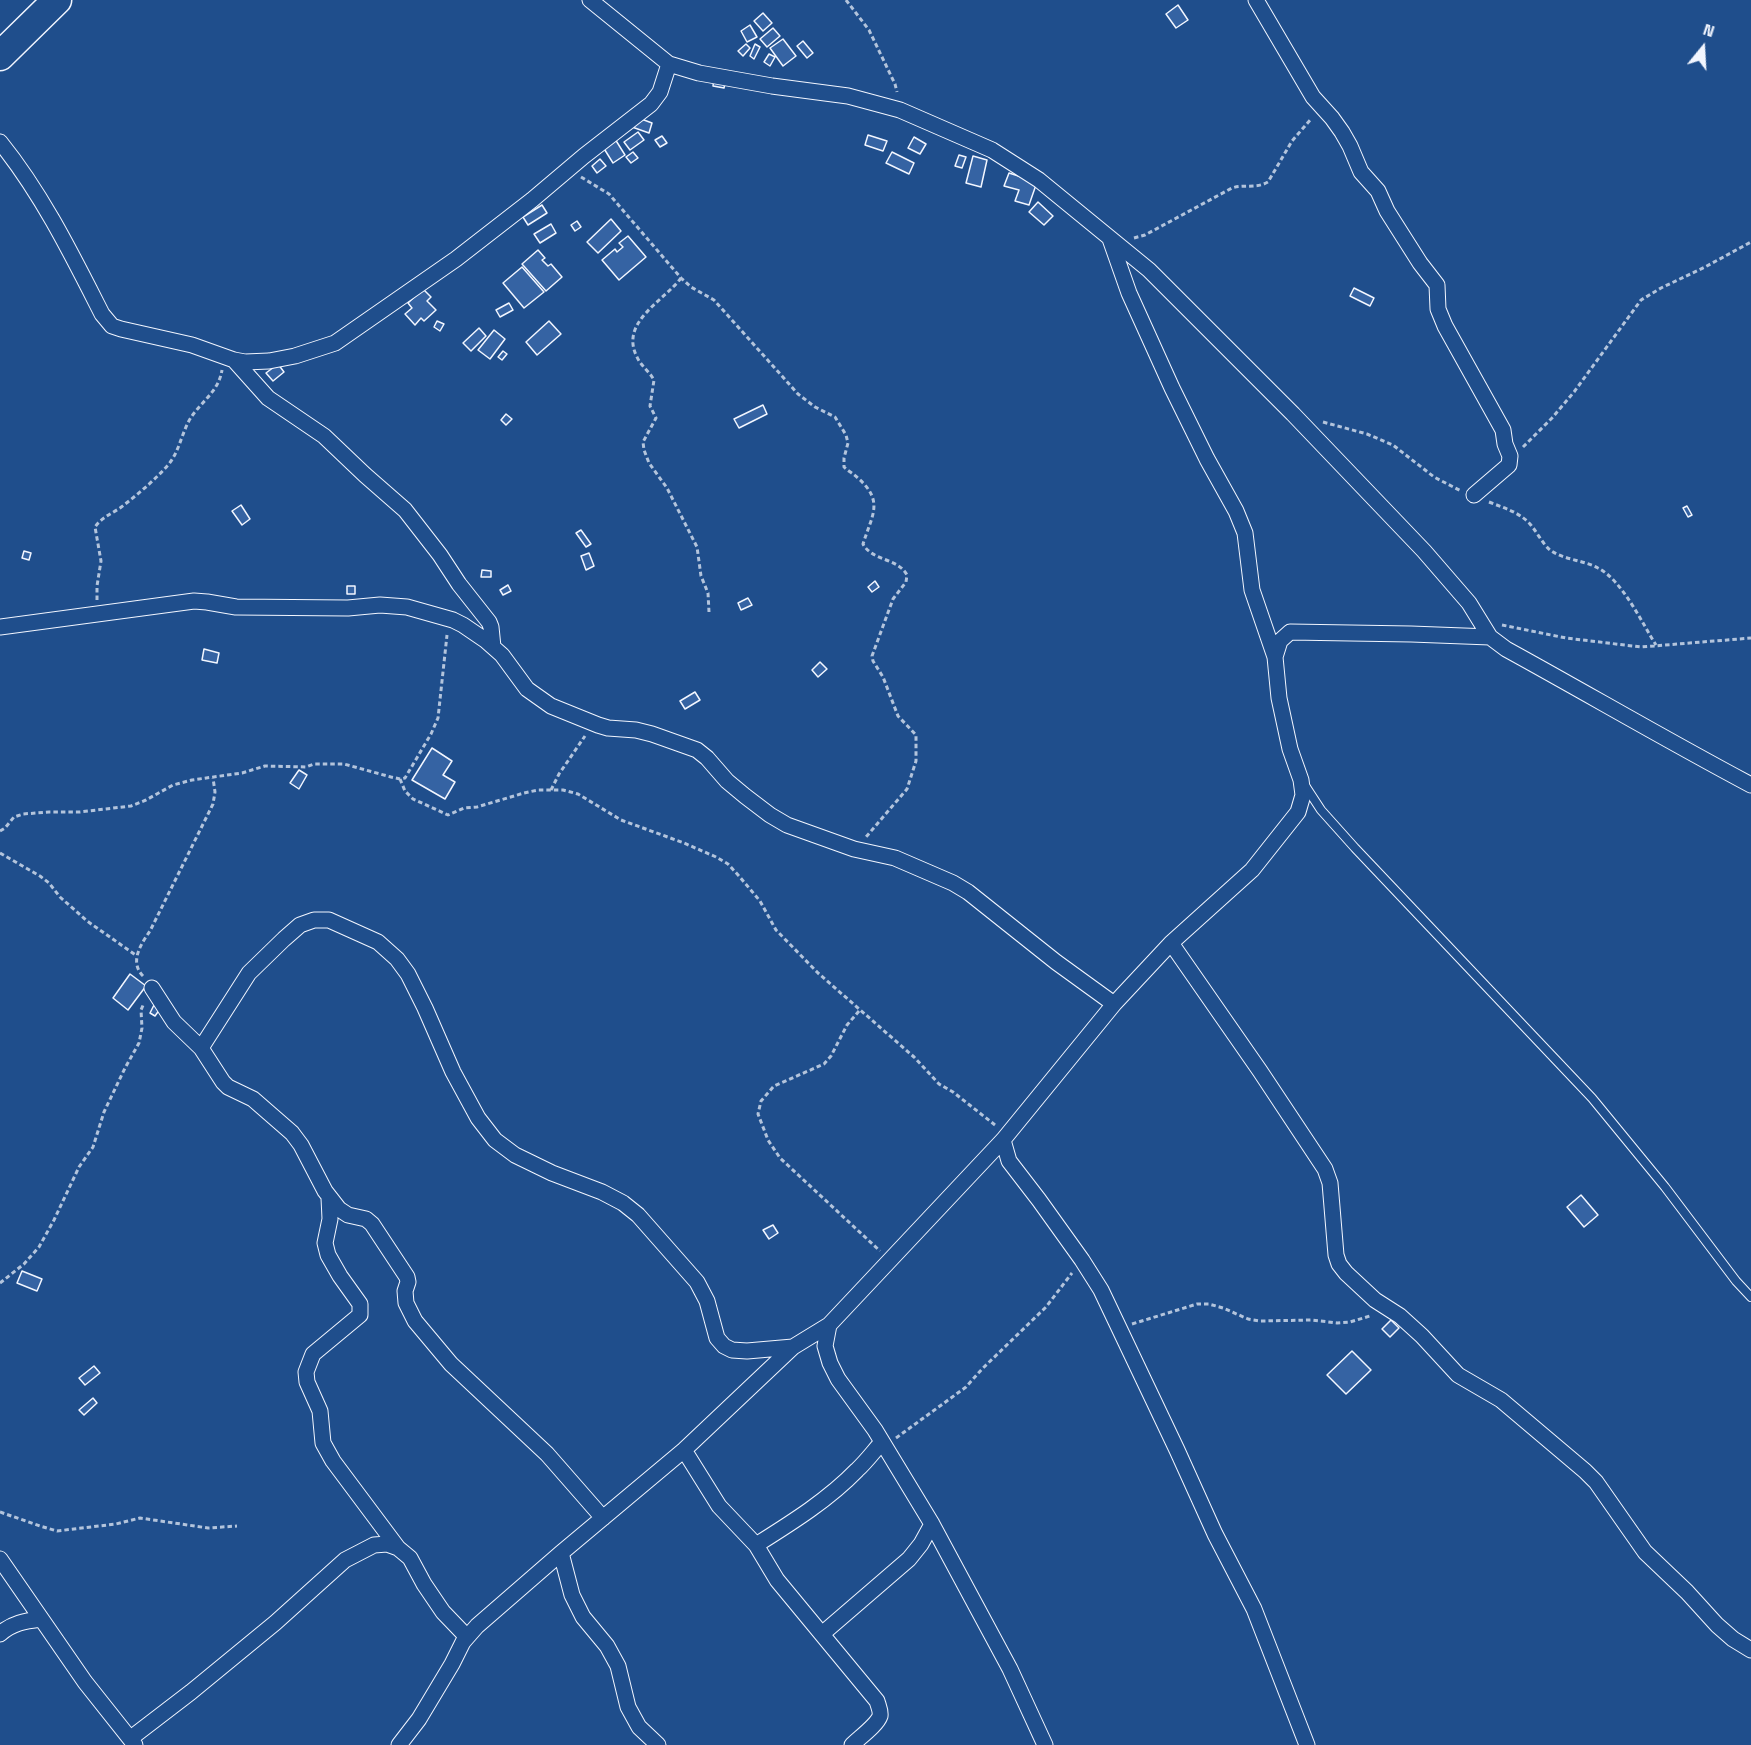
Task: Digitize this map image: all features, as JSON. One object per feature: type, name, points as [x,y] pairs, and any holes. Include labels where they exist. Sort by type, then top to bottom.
[{"type":"highway","points":[[0,56],[57,0]]},
{"type":"street","points":[[590,0],[669,64],[699,73],[848,96],[900,110],[992,150],[1039,180],[1149,270],[1293,414],[1431,559],[1458,590],[1490,637],[1506,649],[1751,785]]},
{"type":"street","points":[[1256,0],[1312,97],[1325,110],[1350,146],[1361,172],[1378,192],[1387,211],[1437,285],[1438,309],[1445,326],[1503,430],[1511,460],[1509,465],[1474,495]]},
{"type":"street","points":[[0,142],[23,172],[75,261],[102,314],[112,326],[192,345],[245,362],[269,361],[295,356],[335,343],[456,259],[655,100],[669,64]]},
{"type":"street","points":[[399,1745],[419,1719],[467,1637],[477,1626],[684,1450],[793,1347],[829,1325],[1003,1140],[1114,1004],[1171,943],[1252,870],[1298,812],[1303,795],[1302,780],[1290,749],[1279,698],[1275,657],[1252,590],[1245,533],[1172,387],[1129,292],[1110,238]]},
{"type":"street","points":[[228,358],[268,398],[324,436],[365,476],[405,510],[489,622],[493,647]]},
{"type":"street","points":[[0,627],[194,601],[236,607],[348,608],[380,605],[407,607],[449,619],[464,625],[493,647],[502,655],[527,689],[552,706],[598,725],[652,734],[697,750],[736,788],[770,815],[787,825],[854,849],[895,858],[953,883],[968,892],[1114,1004]]},
{"type":"street","points":[[1275,657],[1280,641],[1290,632],[1490,637]]},
{"type":"street","points":[[201,1048],[249,973],[300,925],[314,920],[329,921],[378,942],[397,959],[408,974],[453,1072],[478,1118],[495,1140],[515,1155],[576,1184],[602,1192],[623,1203],[638,1215],[697,1282],[707,1301],[717,1338],[724,1346],[732,1350],[747,1352],[793,1347]]},
{"type":"street","points":[[1171,943],[1325,1169],[1330,1183],[1336,1255],[1346,1273],[1375,1300],[1400,1316],[1422,1336],[1458,1375],[1501,1400],[1585,1471],[1596,1482],[1646,1552],[1717,1625],[1751,1650]]},
{"type":"street","points":[[152,988],[174,1022],[201,1048],[228,1087],[253,1099],[292,1133],[329,1198],[343,1213],[366,1219],[372,1224],[407,1277],[406,1303],[415,1321],[451,1364],[547,1454],[603,1518]]},
{"type":"street","points":[[1003,1140],[1009,1161],[1082,1260],[1101,1290],[1215,1534],[1254,1609],[1307,1745]]},
{"type":"street","points":[[329,1198],[330,1219],[325,1243],[328,1255],[361,1308],[360,1315],[313,1354],[306,1372],[307,1383],[320,1411],[323,1443],[340,1470],[398,1548],[410,1558],[443,1612],[467,1637]]},
{"type":"street","points":[[829,1325],[825,1346],[838,1379],[883,1444],[932,1524],[1006,1662],[1045,1745]]},
{"type":"street","points":[[756,1545],[786,1527],[829,1494],[883,1444]]},
{"type":"street","points":[[684,1450],[719,1506],[756,1545],[777,1580],[872,1695],[880,1717],[852,1745]]},
{"type":"street","points":[[822,1634],[909,1559],[932,1524]]},
{"type":"street","points":[[0,1559],[84,1682],[133,1742],[275,1623],[345,1560],[374,1545],[387,1544],[398,1548]]},
{"type":"street","points":[[561,1553],[572,1594],[583,1617],[607,1646],[618,1666],[628,1707],[639,1727],[658,1745]]},
{"type":"street","points":[[2,1631],[19,1622],[41,1619]]},
{"type":"lane","points":[[1302,780],[1321,810],[1355,848],[1592,1098],[1751,1297]]},
{"type":"path","points":[[846,0],[869,30],[895,84],[900,110]]},
{"type":"path","points":[[1110,238],[1145,235],[1232,188],[1261,186],[1268,182],[1292,141],[1306,123],[1317,113],[1325,110]]},
{"type":"path","points":[[571,167],[584,179],[609,194],[681,278],[714,300],[806,401],[835,417],[848,443],[844,466],[858,477],[874,499],[875,509],[863,544],[866,550],[899,566],[907,575],[906,582],[893,599],[872,656],[883,676],[898,716],[916,735],[916,760],[907,789],[875,828],[854,849]]},
{"type":"path","points":[[1511,460],[1552,418],[1641,300],[1751,242]]},
{"type":"path","points":[[681,278],[646,312],[639,322],[633,343],[636,356],[654,380],[650,406],[656,418],[644,442],[644,450],[649,463],[667,488],[697,547],[701,576],[708,593],[709,612]]},
{"type":"path","points":[[97,614],[97,586],[101,561],[94,527],[99,521],[140,493],[171,462],[194,413],[218,385],[228,358]]},
{"type":"path","points":[[1293,414],[1367,434],[1393,445],[1434,477],[1453,488],[1520,515],[1549,549],[1608,574],[1619,586],[1656,645]]},
{"type":"path","points":[[0,831],[14,817],[23,814],[80,812],[130,806],[174,785],[242,773],[265,766],[306,767],[325,763],[344,764],[400,779],[405,778],[438,718],[449,619]]},
{"type":"path","points":[[1479,621],[1566,638],[1641,647],[1751,638]]},
{"type":"path","points":[[551,790],[559,774],[584,738],[598,725]]},
{"type":"path","points":[[0,1283],[24,1264],[39,1247],[79,1167],[93,1147],[104,1112],[139,1043],[142,1028],[141,1010],[152,988],[152,983],[139,972],[137,956],[213,804],[215,792],[213,778]]},
{"type":"path","points":[[400,779],[405,791],[413,799],[448,815],[524,793],[563,790],[579,794],[621,820],[684,843],[728,864],[760,901],[776,930],[818,974],[914,1057],[939,1084],[953,1092],[1001,1130],[1003,1140]]},
{"type":"path","points":[[0,853],[40,876],[87,921],[137,956]]},
{"type":"path","points":[[859,1010],[847,1025],[831,1056],[824,1064],[774,1086],[761,1101],[758,1114],[768,1140],[780,1158],[890,1261]]},
{"type":"path","points":[[883,1444],[966,1387],[1046,1307],[1082,1260]]},
{"type":"path","points":[[1119,1327],[1197,1304],[1223,1308],[1248,1319],[1260,1321],[1350,1322],[1389,1309]]},
{"type":"path","points":[[0,1512],[57,1531],[116,1524],[140,1518],[208,1528],[237,1526]]},
{"type":"building","points":[[1178,5],[1188,20],[1176,28],[1166,14]]},
{"type":"building","points":[[763,13],[772,23],[763,31],[754,21]]},
{"type":"building","points":[[750,25],[757,37],[747,42],[741,31]]},
{"type":"building","points":[[773,28],[780,36],[767,47],[760,39]]},
{"type":"building","points":[[783,39],[796,56],[783,66],[770,48]]},
{"type":"building","points":[[803,41],[813,53],[807,58],[797,46]]},
{"type":"building","points":[[746,44],[750,48],[743,56],[738,51]]},
{"type":"building","points":[[755,44],[760,47],[754,59],[750,56]]},
{"type":"building","points":[[769,54],[775,57],[770,66],[764,62]]},
{"type":"building","points":[[714,77],[726,79],[724,88],[713,86]]},
{"type":"building","points":[[636,117],[652,123],[649,133],[632,127]]},
{"type":"building","points":[[638,132],[644,140],[630,150],[624,142]]},
{"type":"building","points":[[868,135],[887,141],[883,151],[865,145]]},
{"type":"building","points":[[662,136],[667,143],[660,147],[655,140]]},
{"type":"building","points":[[914,137],[926,144],[920,154],[908,148]]},
{"type":"building","points":[[615,139],[625,155],[613,163],[603,147]]},
{"type":"building","points":[[633,152],[638,158],[631,163],[626,157]]},
{"type":"building","points":[[892,152],[914,163],[909,174],[886,163]]},
{"type":"building","points":[[959,155],[966,157],[962,168],[955,166]]},
{"type":"building","points":[[973,156],[987,160],[981,187],[966,183]]},
{"type":"building","points":[[600,159],[606,166],[597,173],[592,166]]},
{"type":"building","points":[[1009,173],[1037,182],[1029,205],[1015,201],[1019,190],[1004,186]]},
{"type":"building","points":[[1038,202],[1053,216],[1044,225],[1029,212]]},
{"type":"building","points":[[542,205],[547,213],[528,225],[523,217]]},
{"type":"building","points":[[611,219],[621,231],[598,253],[587,242]]},
{"type":"building","points":[[577,221],[581,227],[575,231],[571,225]]},
{"type":"building","points":[[551,224],[556,233],[540,243],[534,234]]},
{"type":"building","points":[[628,236],[646,257],[619,280],[602,260],[615,249],[617,252],[623,247],[619,243]]},
{"type":"building","points":[[538,250],[545,258],[542,260],[548,266],[551,264],[562,277],[546,291],[522,264]]},
{"type":"building","points":[[522,267],[544,292],[524,308],[503,283]]},
{"type":"building","points":[[1354,288],[1374,298],[1370,306],[1350,296]]},
{"type":"building","points":[[423,289],[431,297],[427,301],[436,310],[424,321],[421,318],[415,325],[405,314],[412,308],[408,303]]},
{"type":"building","points":[[509,303],[513,310],[500,317],[496,310]]},
{"type":"building","points":[[437,321],[444,324],[440,331],[434,327]]},
{"type":"building","points":[[549,321],[561,334],[537,355],[526,342]]},
{"type":"building","points":[[479,328],[486,336],[471,351],[463,343]]},
{"type":"building","points":[[494,330],[505,339],[490,359],[478,350]]},
{"type":"building","points":[[503,351],[507,354],[502,360],[498,357]]},
{"type":"building","points":[[278,364],[284,372],[273,381],[266,373]]},
{"type":"building","points":[[763,405],[767,414],[739,428],[734,419]]},
{"type":"building","points":[[506,414],[512,419],[506,425],[501,420]]},
{"type":"building","points":[[241,505],[250,519],[242,525],[232,511]]},
{"type":"building","points":[[1687,506],[1692,515],[1688,517],[1683,508]]},
{"type":"building","points":[[581,530],[591,544],[586,547],[576,533]]},
{"type":"building","points":[[24,551],[31,553],[29,560],[22,558]]},
{"type":"building","points":[[589,553],[594,566],[586,570],[581,556]]},
{"type":"building","points":[[482,570],[491,571],[491,577],[481,577]]},
{"type":"building","points":[[875,581],[879,587],[872,592],[868,587]]},
{"type":"building","points":[[508,585],[511,591],[503,595],[500,590]]},
{"type":"building","points":[[347,586],[355,586],[355,594],[347,594]]},
{"type":"building","points":[[748,598],[752,605],[741,610],[738,603]]},
{"type":"building","points":[[204,649],[219,653],[217,663],[202,660]]},
{"type":"building","points":[[820,662],[827,669],[818,677],[812,670]]},
{"type":"building","points":[[695,692],[700,700],[685,709],[680,701]]},
{"type":"building","points":[[432,748],[452,761],[443,775],[455,782],[445,799],[412,780]]},
{"type":"building","points":[[299,770],[307,775],[299,789],[290,783]]},
{"type":"building","points":[[130,974],[146,986],[128,1010],[113,998]]},
{"type":"building","points":[[154,1005],[160,1009],[155,1016],[150,1013]]},
{"type":"building","points":[[1581,1195],[1598,1215],[1584,1227],[1567,1207]]},
{"type":"building","points":[[773,1225],[778,1233],[769,1239],[763,1230]]},
{"type":"building","points":[[22,1271],[42,1279],[37,1291],[17,1283]]},
{"type":"building","points":[[1391,1320],[1399,1328],[1390,1337],[1382,1329]]},
{"type":"building","points":[[1352,1351],[1371,1370],[1346,1394],[1327,1375]]},
{"type":"building","points":[[94,1366],[100,1373],[85,1385],[79,1378]]},
{"type":"building","points":[[93,1398],[97,1403],[84,1415],[79,1410]]}]
